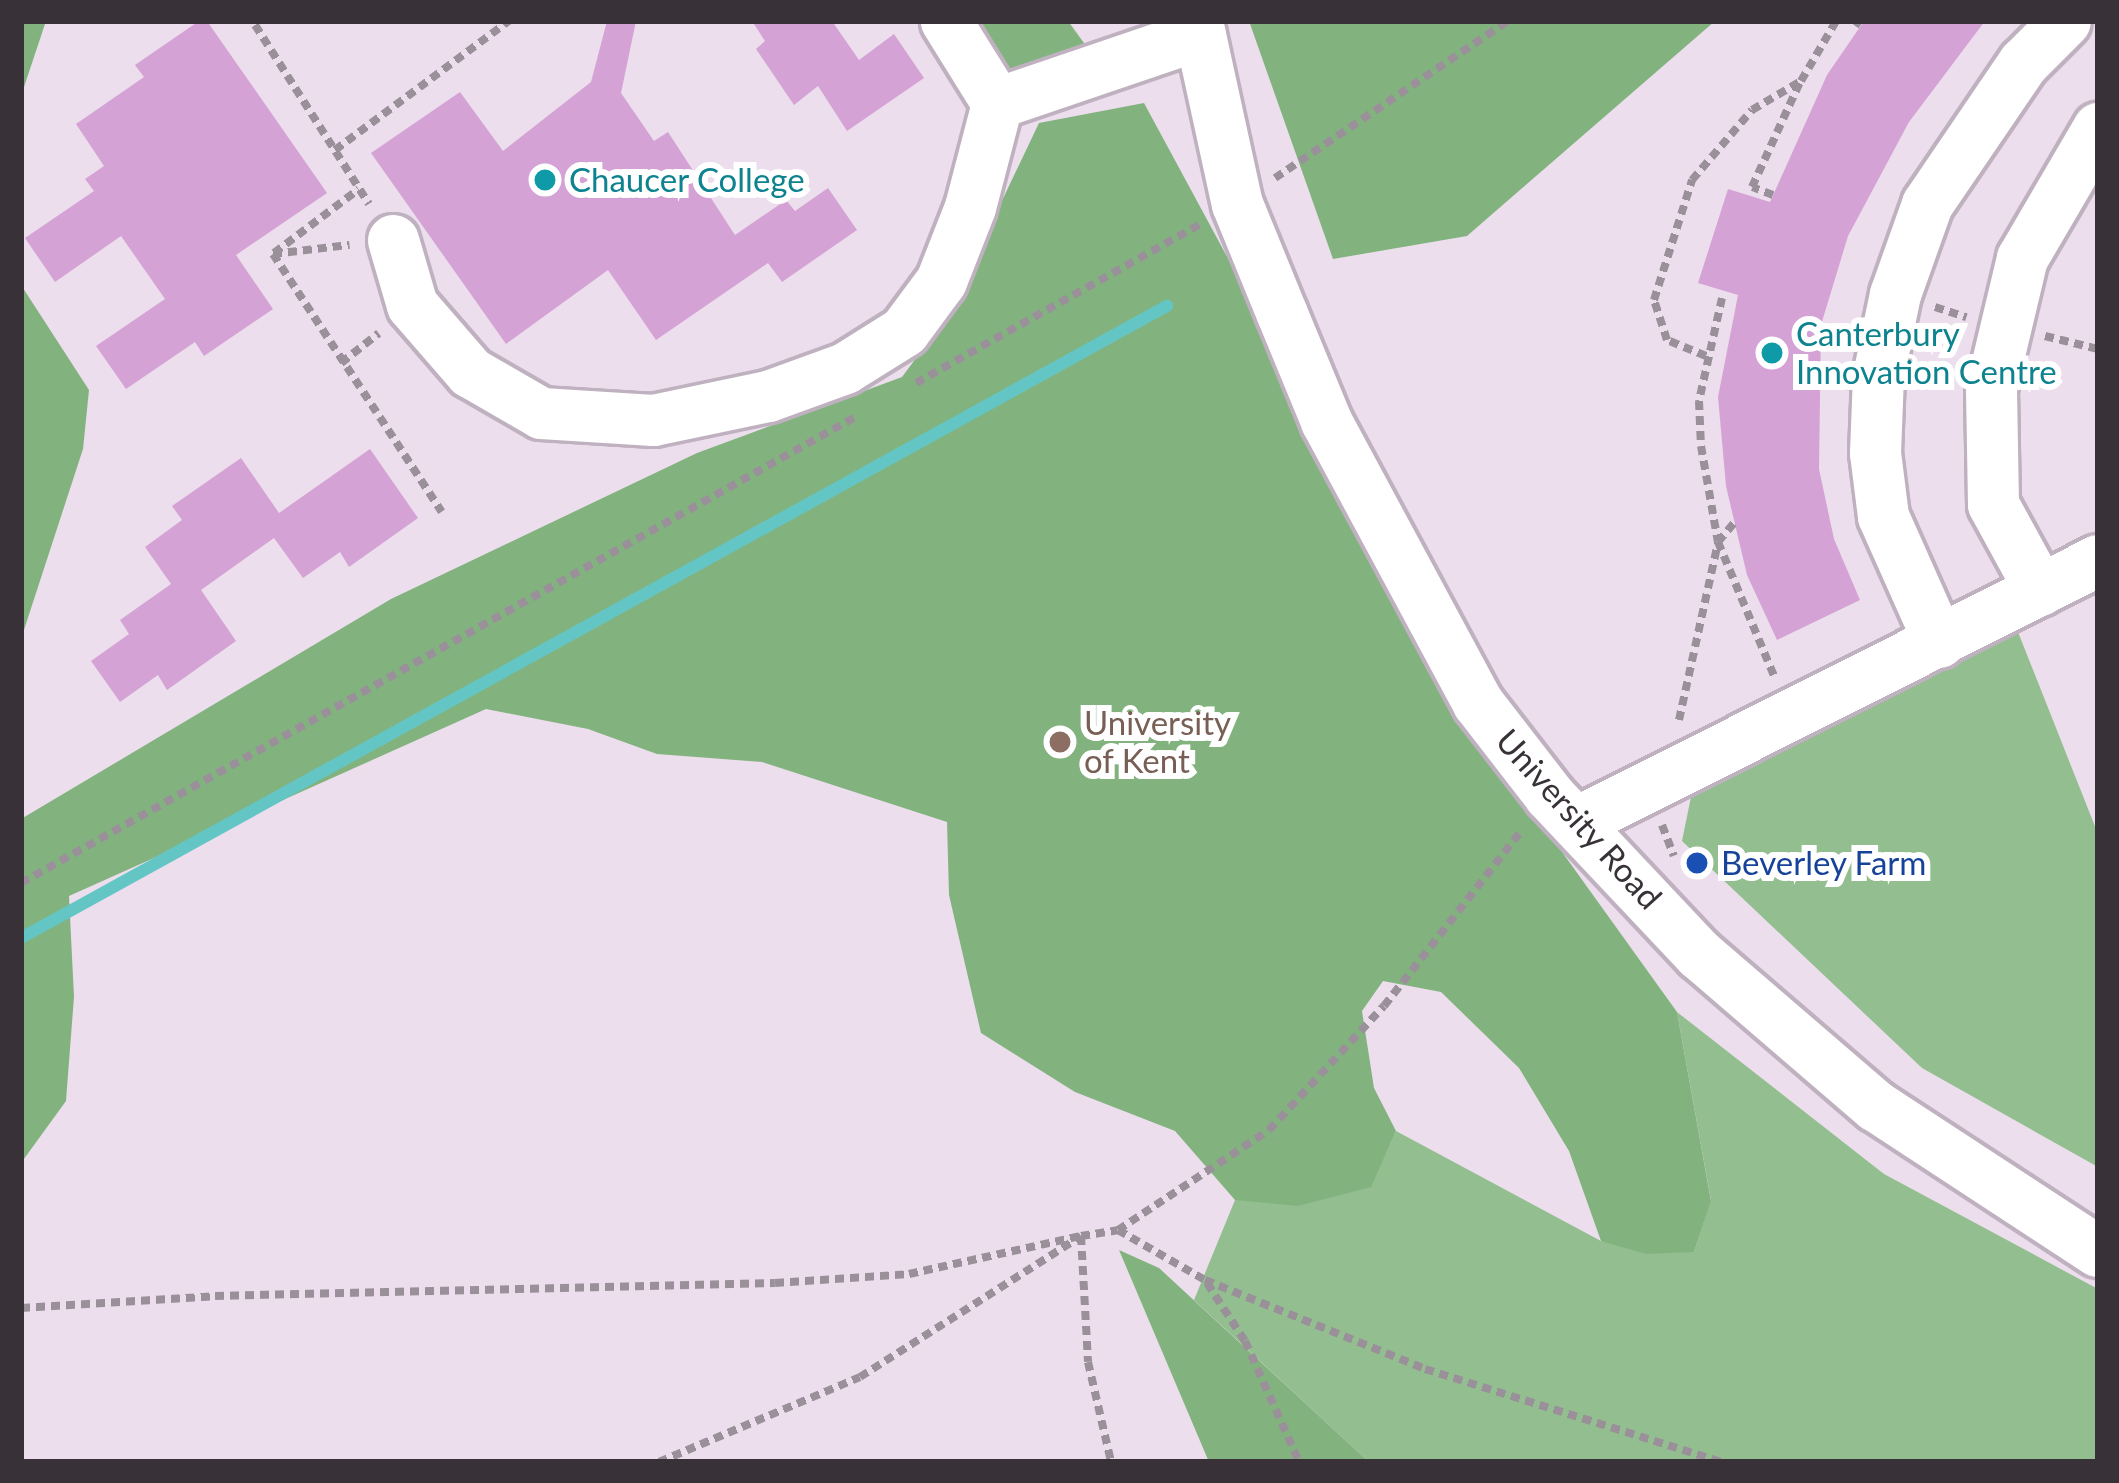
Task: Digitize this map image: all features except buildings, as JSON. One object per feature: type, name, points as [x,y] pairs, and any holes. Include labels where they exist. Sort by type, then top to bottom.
[{"type":"street","points":[[393,241],[412,305],[441,339],[470,372],[541,413],[652,420],[768,396],[845,368],[904,331],[941,280],[997,104],[946,21]]},
{"type":"street","points":[[1939,642],[1883,516],[1878,376],[1894,294],[1928,204],[2023,63],[2066,21]]},
{"type":"street","points":[[2082,21],[2098,37]]},
{"type":"street","points":[[997,104],[1198,27]]},
{"type":"street","name":"University Road","points":[[1198,27],[1237,204],[1326,421],[1478,703],[1564,808],[1699,954],[1876,1106],[2098,1251]]},
{"type":"street","points":[[2040,590],[1993,503],[1991,388],[2022,258],[2098,128]]},
{"type":"street","points":[[1564,808],[1690,745],[1939,642],[2098,560]]},
{"type":"path","points":[[335,150],[509,21]]},
{"type":"path","points":[[907,388],[1237,204],[1508,21]]},
{"type":"path","points":[[1773,195],[1752,187],[1801,81],[1836,21]]},
{"type":"path","points":[[255,26],[393,241],[273,254]]},
{"type":"path","points":[[1706,356],[1667,340],[1658,324],[1661,263],[1692,180],[1717,144],[1752,110],[1801,81]]},
{"type":"path","points":[[273,254],[359,189]]},
{"type":"path","points":[[273,254],[442,512]]},
{"type":"path","points":[[1722,298],[1706,356],[1701,446],[1718,542],[1776,681]]},
{"type":"path","points":[[2055,338],[2098,350]]},
{"type":"path","points":[[21,883],[866,411]]},
{"type":"path","points":[[1688,872],[1662,826],[1668,794],[1690,771],[1690,745],[1675,738],[1718,542],[1735,522]]},
{"type":"path","points":[[1756,693],[1795,672]]},
{"type":"path","points":[[21,1309],[214,1296],[797,1282],[909,1274],[1118,1230],[1269,1130],[1564,808]]},
{"type":"path","points":[[1118,1230],[1205,1280],[1425,1369],[1721,1462]]},
{"type":"path","points":[[658,1462],[860,1377],[1081,1236]]},
{"type":"path","points":[[1081,1236],[1088,1362],[1111,1462]]},
{"type":"path","points":[[1205,1280],[1245,1341],[1299,1462]]},
{"type":"green space","points":[[21,21],[46,21],[21,96]]},
{"type":"green space","points":[[969,21],[1068,21],[1092,54],[1002,70]]},
{"type":"green space","points":[[1249,21],[1715,21],[1467,236],[1333,259]]},
{"type":"green space","points":[[1144,103],[1509,778],[1677,1012],[1711,1201],[1694,1252],[1646,1254],[1601,1241],[1569,1151],[1519,1068],[1441,992],[1383,981],[1362,1011],[1374,1088],[1396,1131],[1371,1187],[1298,1206],[1235,1200],[1175,1131],[1075,1092],[981,1033],[949,895],[947,822],[762,762],[657,754],[588,729],[486,709],[69,896],[74,997],[66,1101],[21,1163],[21,819],[391,599],[697,453],[902,377],[946,318],[1039,123]]},
{"type":"green space","points":[[21,285],[89,390],[83,449],[21,639]]},
{"type":"green space","points":[[2018,632],[2098,834],[2098,1167],[1922,1068],[1682,841],[1692,792]]},
{"type":"green space","points":[[1677,1012],[1884,1174],[2098,1289],[2098,1462],[1369,1462],[1194,1300],[1235,1200],[1377,1172],[1396,1131],[1601,1241],[1694,1252],[1711,1200]]},
{"type":"green space","points":[[1119,1250],[1159,1268],[1369,1462],[1209,1462]]},
{"type":"waterway","points":[[21,938],[1167,306]]},
{"type":"place","name":"Chaucer College","points":[[545,180]]},
{"type":"place","name":"Canterbury Innovation Centre","points":[[1772,353]]},
{"type":"place","name":"University of Kent","points":[[1060,742]]},
{"type":"place","name":"Beverley Farm","points":[[1697,863]]}]
